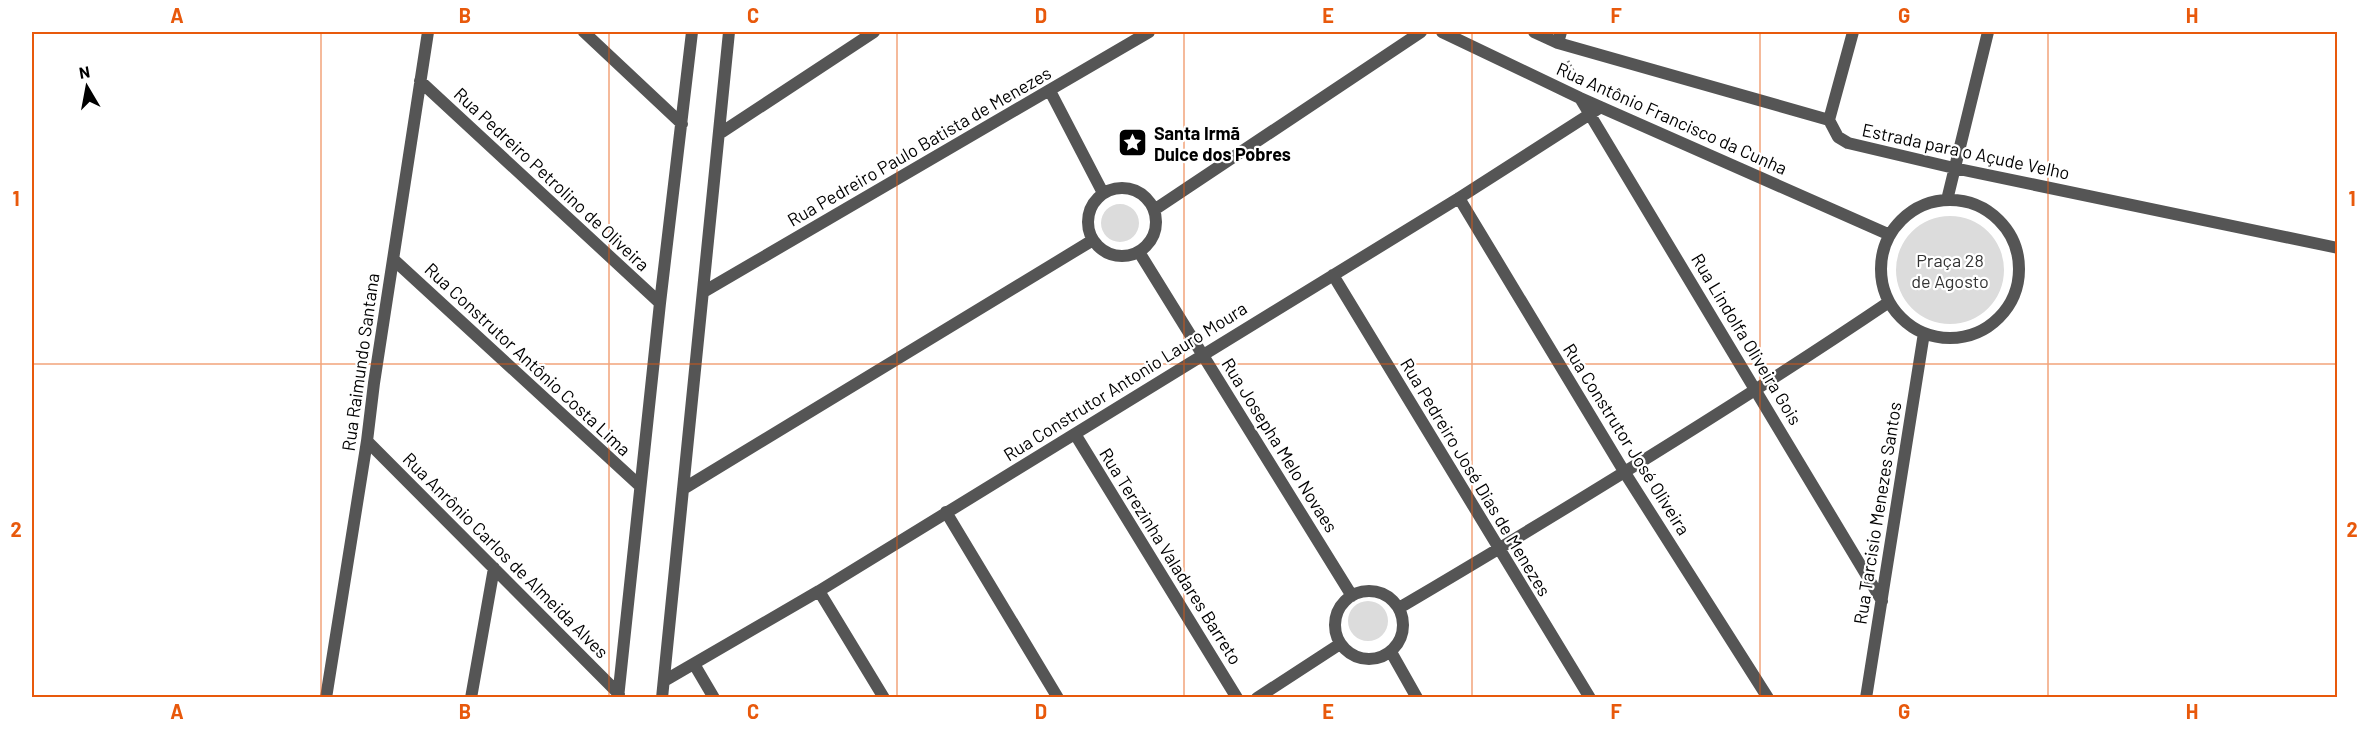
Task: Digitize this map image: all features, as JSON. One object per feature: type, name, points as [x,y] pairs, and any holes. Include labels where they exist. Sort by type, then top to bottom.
[{"type":"street","name":"Rua Raimundo Santana","points":[[326,698],[428,32]]},
{"type":"street","points":[[584,32],[682,124]]},
{"type":"street","points":[[618,696],[639,485],[692,32]]},
{"type":"street","points":[[662,698],[705,291],[729,32]]},
{"type":"street","points":[[720,134],[874,32]]},
{"type":"street","name":"Rua Pedreiro Paulo Batista de Menezes","points":[[705,291],[1149,32]]},
{"type":"street","points":[[1154,210],[1421,32]]},
{"type":"street","name":"Rua Antônio Francisco da Cunha","points":[[1442,32],[1590,105],[1890,235]]},
{"type":"street","points":[[1534,32],[1829,120],[1852,32]]},
{"type":"street","points":[[1947,200],[1988,32]]},
{"type":"street","name":"Rua Pedreiro Petrolino de Oliveira","points":[[420,81],[660,303]]},
{"type":"street","points":[[1050,91],[1103,193]]},
{"type":"street","name":"Rua Construtor Antonio Lauro Moura","points":[[664,681],[819,591],[1459,198],[1590,105]]},
{"type":"street","name":"Rua Lindolfa Oliveira Gois","points":[[1590,105],[1882,601]]},
{"type":"street","name":"Estrada para o Açude Velho","points":[[1829,120],[1838,137],[1848,143],[1954,168],[2337,248]]},
{"type":"street","points":[[1113,189],[1133,189],[1142,194],[1154,210],[1156,229],[1146,246],[1138,252],[1118,256],[1100,248],[1093,240],[1089,230],[1090,210],[1103,193],[1113,189]]},
{"type":"street","name":"Rua Construtor José Oliveira","points":[[1459,198],[1625,473],[1768,698]]},
{"type":"street","points":[[1947,200],[1970,202],[1990,212],[2006,228],[2017,248],[2020,270],[2016,292],[2005,311],[1989,327],[1968,336],[1946,338],[1924,333],[1904,321],[1889,302],[1881,280],[1882,257],[1890,235],[1900,221],[1914,210],[1930,202],[1947,200]]},
{"type":"street","points":[[683,489],[1093,240]]},
{"type":"street","name":"Rua Josepha Melo Novaes","points":[[1138,252],[1352,596]]},
{"type":"street","name":"Rua Construtor Antônio Costa Lima","points":[[393,259],[639,485]]},
{"type":"street","name":"Rua Pedreiro José Dias de Menezes","points":[[1333,275],[1590,698]]},
{"type":"street","points":[[1399,608],[1757,391],[1889,302]]},
{"type":"street","name":"Rua Tarcisio Menezes Santos","points":[[1866,698],[1924,333]]},
{"type":"street","name":"Rua Terezinha Valadares Barreto","points":[[1074,434],[1237,698]]},
{"type":"street","name":"Rua Anrônio Carlos de Almeida Alves","points":[[367,441],[618,696]]},
{"type":"street","points":[[946,512],[1058,698]]},
{"type":"street","points":[[471,698],[494,568]]},
{"type":"street","points":[[819,591],[884,698]]},
{"type":"street","points":[[1362,592],[1383,594],[1399,608],[1404,627],[1397,645],[1390,652],[1373,659],[1364,659],[1347,651],[1340,644],[1335,623],[1344,603],[1352,596],[1362,592]]},
{"type":"street","points":[[1257,698],[1340,644]]},
{"type":"street","points":[[1390,652],[1417,698]]},
{"type":"street","points":[[694,664],[714,698]]},
{"type":"path","points":[[1560,38],[1590,105]]},
{"type":"green space","points":[[1120,204],[1133,210],[1139,223],[1133,236],[1120,242],[1107,236],[1101,223],[1107,210]]},
{"type":"green space","name":"Praça 28 de Agosto","points":[[1950,216],[1971,220],[1988,232],[2000,249],[2004,270],[2000,291],[1988,308],[1971,320],[1950,324],[1929,320],[1912,308],[1900,291],[1896,270],[1900,249],[1912,232],[1929,220]]},
{"type":"green space","points":[[1368,601],[1382,607],[1388,621],[1382,635],[1368,641],[1354,635],[1348,621],[1354,607]]},
{"type":"place","name":"Santa Irmã Dulce dos Pobres","points":[[1133,143]]}]
